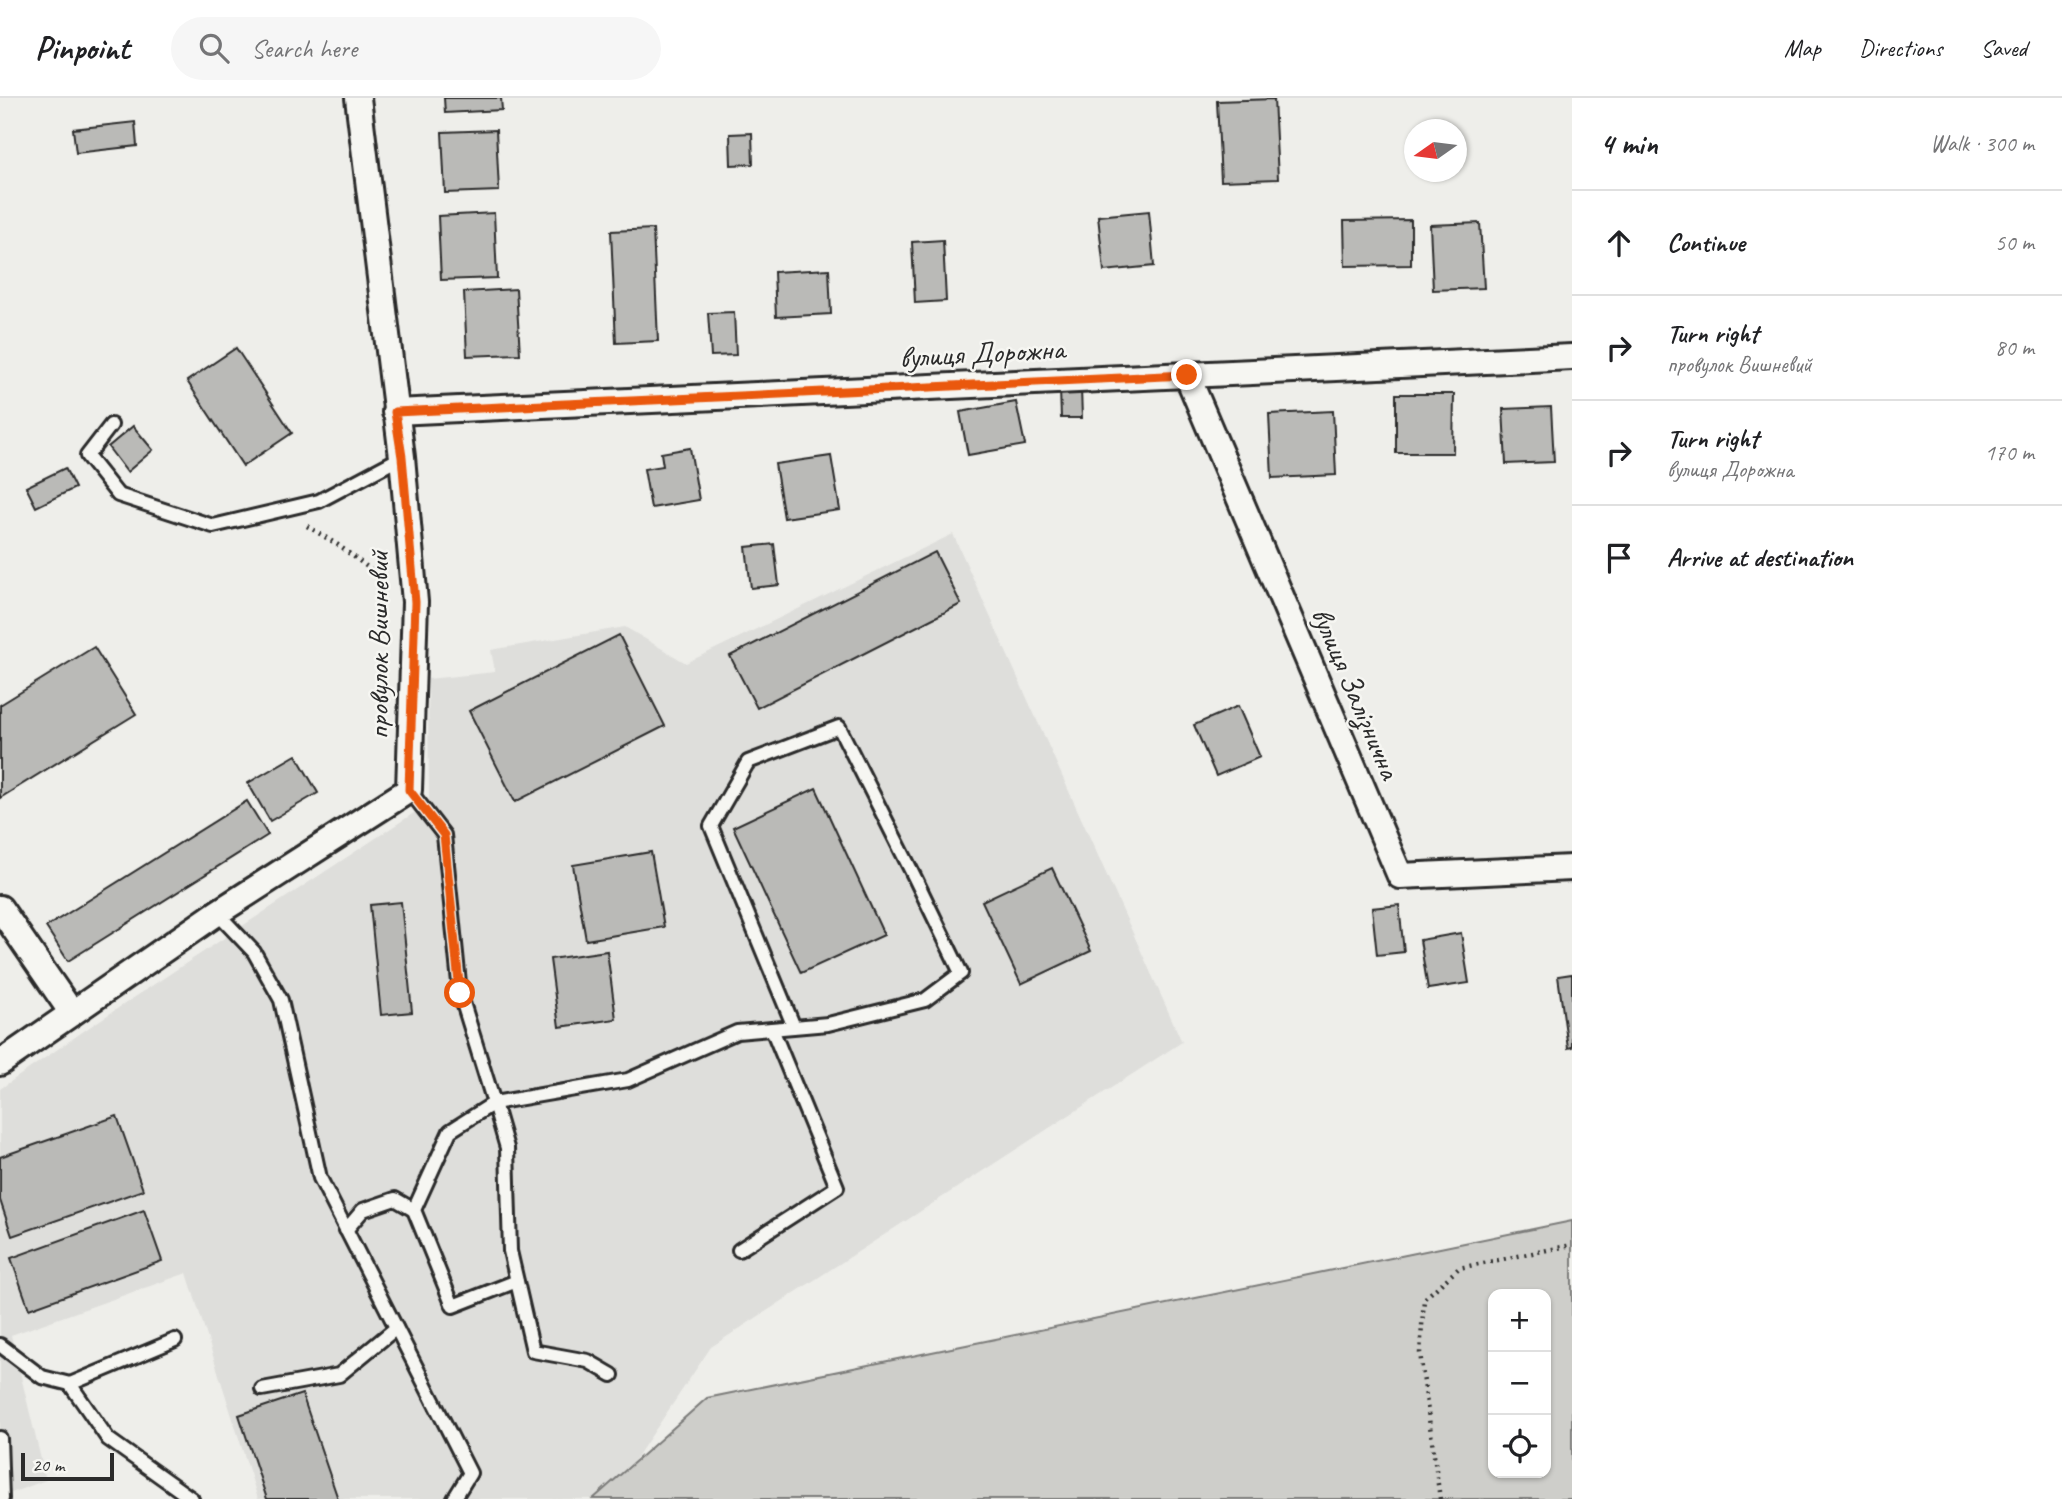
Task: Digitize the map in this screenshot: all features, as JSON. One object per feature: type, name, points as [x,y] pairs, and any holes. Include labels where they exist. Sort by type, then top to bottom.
[{"type":"street","name":"провулок Вишневий","points":[[358,98],[402,457],[415,602],[409,790]]},
{"type":"street","name":"вулиця Дорожна","points":[[395,412],[1572,357]]},
{"type":"street","name":"вулиця Залізнична","points":[[1187,375],[1400,876],[1572,868]]},
{"type":"street","points":[[0,1063],[217,912],[409,790]]},
{"type":"street","points":[[0,908],[72,1013]]},
{"type":"lane","points":[[111,425],[87,456],[118,495],[213,526],[319,501],[402,457]]},
{"type":"lane","points":[[414,1210],[450,1131],[494,1103],[628,1080],[737,1032],[772,1029],[828,1024],[925,1000],[961,973],[839,727],[748,762],[711,826],[794,1027]]},
{"type":"lane","points":[[409,790],[444,835],[460,993],[508,1148],[510,1251],[533,1351],[588,1361],[612,1375]]},
{"type":"lane","points":[[217,912],[254,952],[281,1000],[320,1178],[470,1473],[454,1499]]},
{"type":"lane","points":[[739,1250],[837,1187],[772,1029]]},
{"type":"lane","points":[[346,1230],[363,1210],[395,1199],[414,1210],[453,1306],[517,1281]]},
{"type":"lane","points":[[262,1389],[339,1375],[397,1328]]},
{"type":"lane","points":[[0,1345],[42,1377],[70,1384],[175,1340]]},
{"type":"lane","points":[[70,1384],[108,1439],[192,1499]]},
{"type":"lane","points":[[0,1438],[2,1499]]},
{"type":"path","points":[[280,510],[338,545],[415,602]]},
{"type":"path","points":[[1440,1499],[1420,1353],[1424,1299],[1459,1268],[1572,1245]]},
{"type":"shaded area","points":[[953,534],[1182,1042],[711,1347],[633,1463],[593,1499],[258,1499],[187,1273],[11,1335],[46,1480],[0,1497],[0,1089],[429,803],[428,679],[495,672],[491,650],[625,627],[686,663]]},
{"type":"shaded area","points":[[1572,1221],[1572,1499],[593,1499],[707,1398]]},
{"type":"building","points":[[444,98],[501,98],[502,110],[445,113]]},
{"type":"building","points":[[1274,99],[1278,179],[1221,181],[1217,101]]},
{"type":"building","points":[[135,122],[137,146],[76,153],[73,129]]},
{"type":"building","points":[[496,130],[499,191],[445,193],[442,132]]},
{"type":"building","points":[[752,133],[753,164],[731,165],[730,134]]},
{"type":"building","points":[[1149,211],[1154,266],[1104,271],[1098,216]]},
{"type":"building","points":[[494,213],[497,278],[441,280],[438,216]]},
{"type":"building","points":[[1411,220],[1411,265],[1345,266],[1344,221]]},
{"type":"building","points":[[1480,223],[1484,288],[1433,290],[1430,225]]},
{"type":"building","points":[[653,229],[658,341],[616,343],[611,231]]},
{"type":"building","points":[[943,240],[946,301],[915,303],[912,242]]},
{"type":"building","points":[[829,269],[831,314],[776,317],[774,272]]},
{"type":"building","points":[[516,289],[520,354],[467,356],[464,292]]},
{"type":"building","points":[[734,312],[736,355],[711,356],[708,313]]},
{"type":"building","points":[[236,348],[292,433],[243,466],[187,381]]},
{"type":"building","points":[[1081,388],[1082,418],[1061,418],[1060,389]]},
{"type":"building","points":[[1396,394],[1454,394],[1453,453],[1396,453]]},
{"type":"building","points":[[1016,402],[1025,445],[968,455],[960,412]]},
{"type":"building","points":[[1551,407],[1554,462],[1506,464],[1503,409]]},
{"type":"building","points":[[1333,411],[1336,475],[1272,478],[1269,414]]},
{"type":"building","points":[[133,426],[153,450],[127,472],[108,447]]},
{"type":"building","points":[[690,448],[699,500],[651,508],[644,469],[663,466],[661,453]]},
{"type":"building","points":[[831,456],[840,510],[784,518],[775,464]]},
{"type":"building","points":[[65,468],[75,488],[36,507],[26,487]]},
{"type":"building","points":[[774,544],[779,585],[751,588],[746,547]]},
{"type":"building","points":[[935,552],[961,604],[757,708],[730,656]]},
{"type":"building","points":[[619,635],[665,726],[515,802],[469,711]]},
{"type":"building","points":[[94,647],[136,714],[0,798],[0,705]]},
{"type":"building","points":[[1238,706],[1260,757],[1216,776],[1194,725]]},
{"type":"building","points":[[296,755],[318,793],[270,821],[248,783]]},
{"type":"building","points":[[816,788],[884,935],[801,973],[733,827]]},
{"type":"building","points":[[247,801],[268,835],[68,961],[46,927]]},
{"type":"building","points":[[651,852],[664,927],[586,940],[573,865]]},
{"type":"building","points":[[1052,868],[1091,951],[1021,984],[982,901]]},
{"type":"building","points":[[401,902],[412,1012],[381,1015],[370,905]]},
{"type":"building","points":[[1399,905],[1404,952],[1377,955],[1372,908]]},
{"type":"building","points":[[1461,933],[1469,983],[1428,989],[1420,940]]},
{"type":"building","points":[[607,951],[616,1019],[559,1027],[550,959]]},
{"type":"building","points":[[1572,974],[1572,1047],[1568,1048],[1558,976]]},
{"type":"building","points":[[117,1116],[143,1190],[12,1236],[0,1200],[0,1157]]},
{"type":"building","points":[[144,1210],[162,1261],[29,1309],[11,1258]]},
{"type":"building","points":[[302,1394],[338,1499],[267,1499],[239,1415]]},
{"type":"route","points":[[460,993],[444,835],[409,790],[415,602],[402,457],[395,412],[1187,375]]}]
